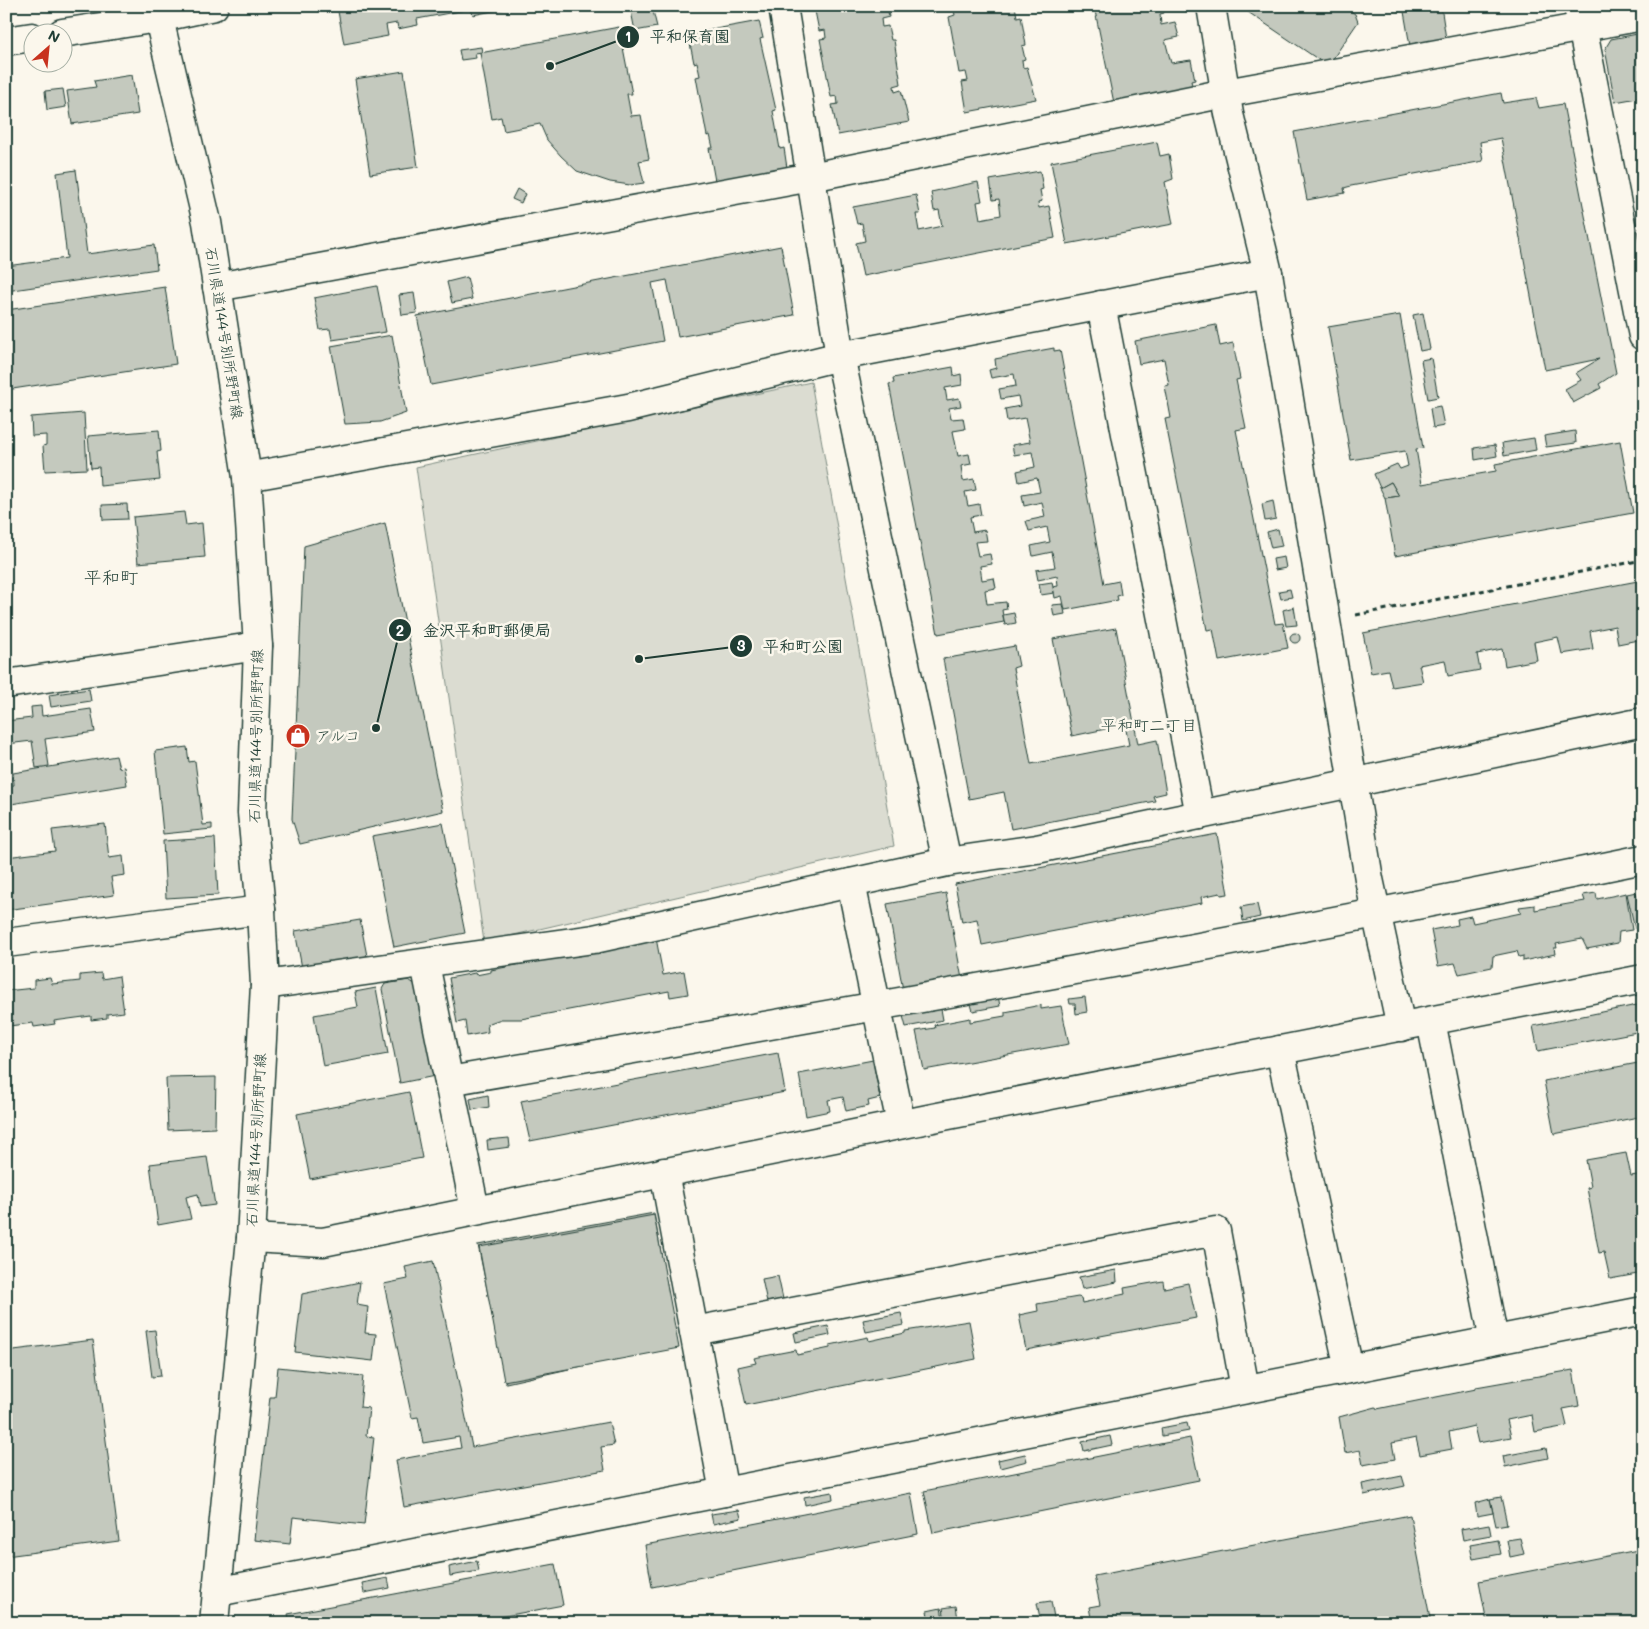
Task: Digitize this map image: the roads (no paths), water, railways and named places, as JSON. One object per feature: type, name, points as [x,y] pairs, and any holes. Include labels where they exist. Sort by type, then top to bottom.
[{"type":"street","points":[[72,31],[157,12],[214,6]]},
{"type":"street","points":[[783,6],[840,356],[947,862]]},
{"type":"street","points":[[1211,6],[1226,94],[1268,273],[1352,784],[1401,1027]]},
{"type":"street","name":"石川県道144号別所野町線","points":[[157,12],[207,222],[246,478],[258,646],[252,813],[261,910],[265,985],[251,1238],[214,1623]]},
{"type":"street","points":[[217,287],[811,177],[1226,94],[1580,17],[1643,16]]},
{"type":"street","points":[[1580,17],[1643,336]]},
{"type":"street","points":[[6,41],[22,39]]},
{"type":"street","points":[[246,478],[628,408],[840,356],[1268,273]]},
{"type":"street","points":[[1101,306],[1200,815]]},
{"type":"street","points":[[6,684],[258,646]]},
{"type":"street","points":[[265,985],[425,964],[594,938],[947,862],[1037,849],[1643,722]]},
{"type":"street","points":[[449,1081],[877,1007],[1377,914],[1643,859]]},
{"type":"street","points":[[851,883],[901,1124]]},
{"type":"street","points":[[6,944],[261,910]]},
{"type":"street","points":[[425,964],[475,1210]]},
{"type":"street","points":[[251,1238],[323,1242],[901,1124],[1643,979]]},
{"type":"street","points":[[1431,1021],[1494,1340]]},
{"type":"street","points":[[1280,1050],[1349,1369]]},
{"type":"street","points":[[664,1172],[724,1492]]},
{"type":"street","points":[[694,1331],[1216,1231],[1245,1389]]},
{"type":"street","points":[[217,1592],[1643,1311]]},
{"type":"place","name":"平和保育園","points":[[550,66]]},
{"type":"place","name":"平和町公園","points":[[639,659]]},
{"type":"place","name":"金沢平和町郵便局","points":[[376,728]]},
{"type":"place","name":"アルコ","points":[[298,736]]},
{"type":"district","name":"平和町","points":[[111,578]]},
{"type":"district","name":"平和町二丁目","points":[[1149,725]]}]
